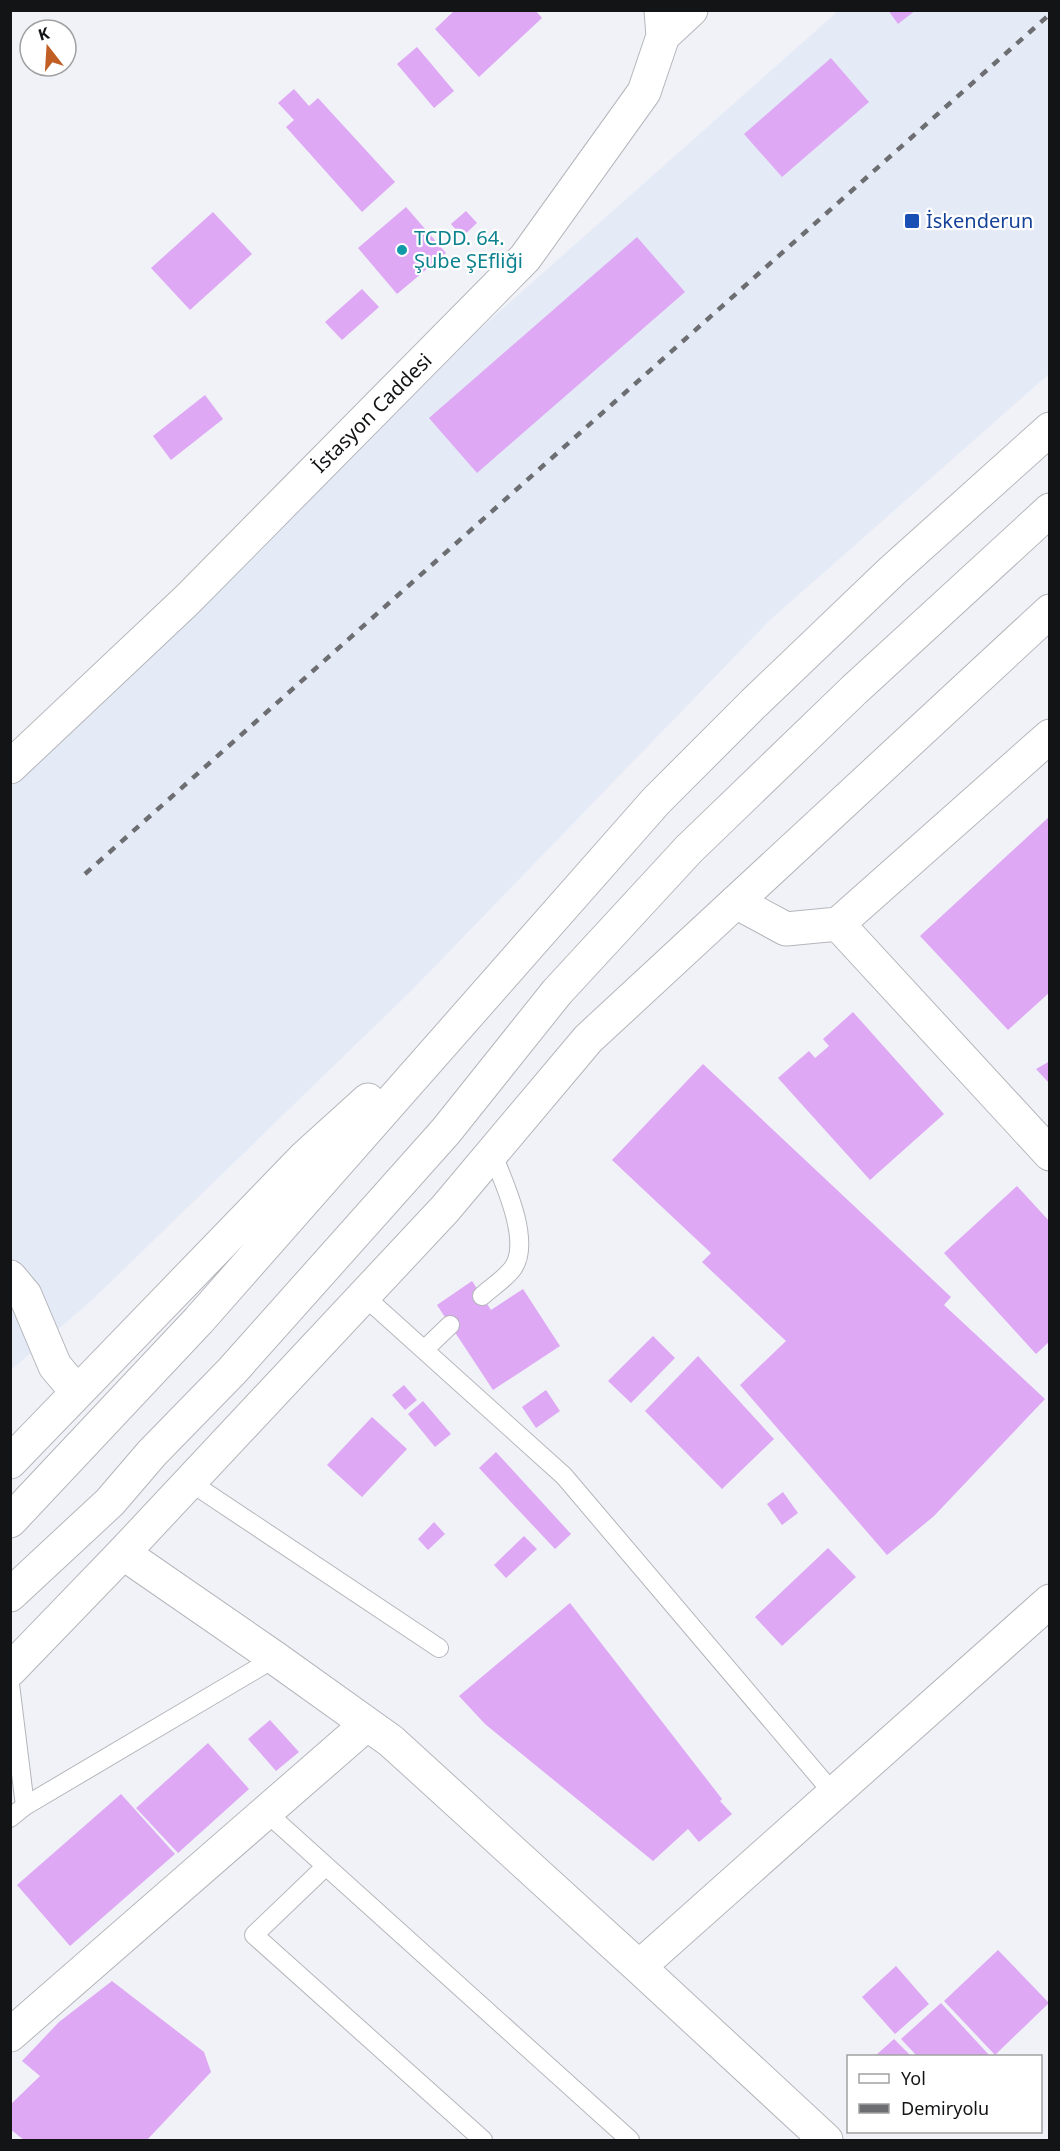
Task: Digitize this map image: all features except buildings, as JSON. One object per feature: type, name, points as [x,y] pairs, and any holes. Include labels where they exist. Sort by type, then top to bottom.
[{"type":"main road","points":[[662,23],[691,10]]},
{"type":"main road","name":"İstasyon Caddesi","points":[[10,767],[187,600],[525,258],[644,92],[662,23]]},
{"type":"main road","points":[[10,1521],[199,1320],[656,801],[892,571],[1050,429]]},
{"type":"main road","points":[[10,1595],[110,1502],[152,1453],[232,1371],[446,1131],[557,992],[689,849],[854,690],[1050,510]]},
{"type":"main road","points":[[10,1670],[190,1482],[445,1209],[588,1039],[1050,610]]},
{"type":"main road","points":[[736,902],[786,929],[838,924],[1050,736]]},
{"type":"main road","points":[[838,924],[1050,1154]]},
{"type":"main road","points":[[10,1462],[305,1157],[489,990]]},
{"type":"main road","points":[[10,1277],[25,1295],[55,1366],[77,1392]]},
{"type":"main road","points":[[123,1553],[391,1741],[826,2140]]},
{"type":"main road","points":[[639,1967],[1050,1601]]},
{"type":"main road","points":[[10,2035],[367,1724]]},
{"type":"lane","points":[[482,1296],[514,1267],[519,1245],[516,1212],[492,1152]]},
{"type":"lane","points":[[364,1296],[564,1476],[833,1793]]},
{"type":"lane","points":[[424,1350],[450,1326]]},
{"type":"lane","points":[[190,1482],[439,1648]]},
{"type":"lane","points":[[10,1818],[25,1806],[275,1658]]},
{"type":"lane","points":[[10,1684],[25,1806]]},
{"type":"lane","points":[[266,1812],[630,2140]]},
{"type":"lane","points":[[326,1866],[254,1935],[483,2140]]},
{"type":"shaded area","points":[[838,11],[1049,11],[1049,374],[770,620],[412,990],[92,1300],[11,1370],[10,746]]},
{"type":"railway","points":[[85,874],[1050,14]]},
{"type":"place","name":"İskenderun","points":[[912,221]]},
{"type":"place","name":"TCDD. 64. Şube ŞEfliği","points":[[402,250]]}]
